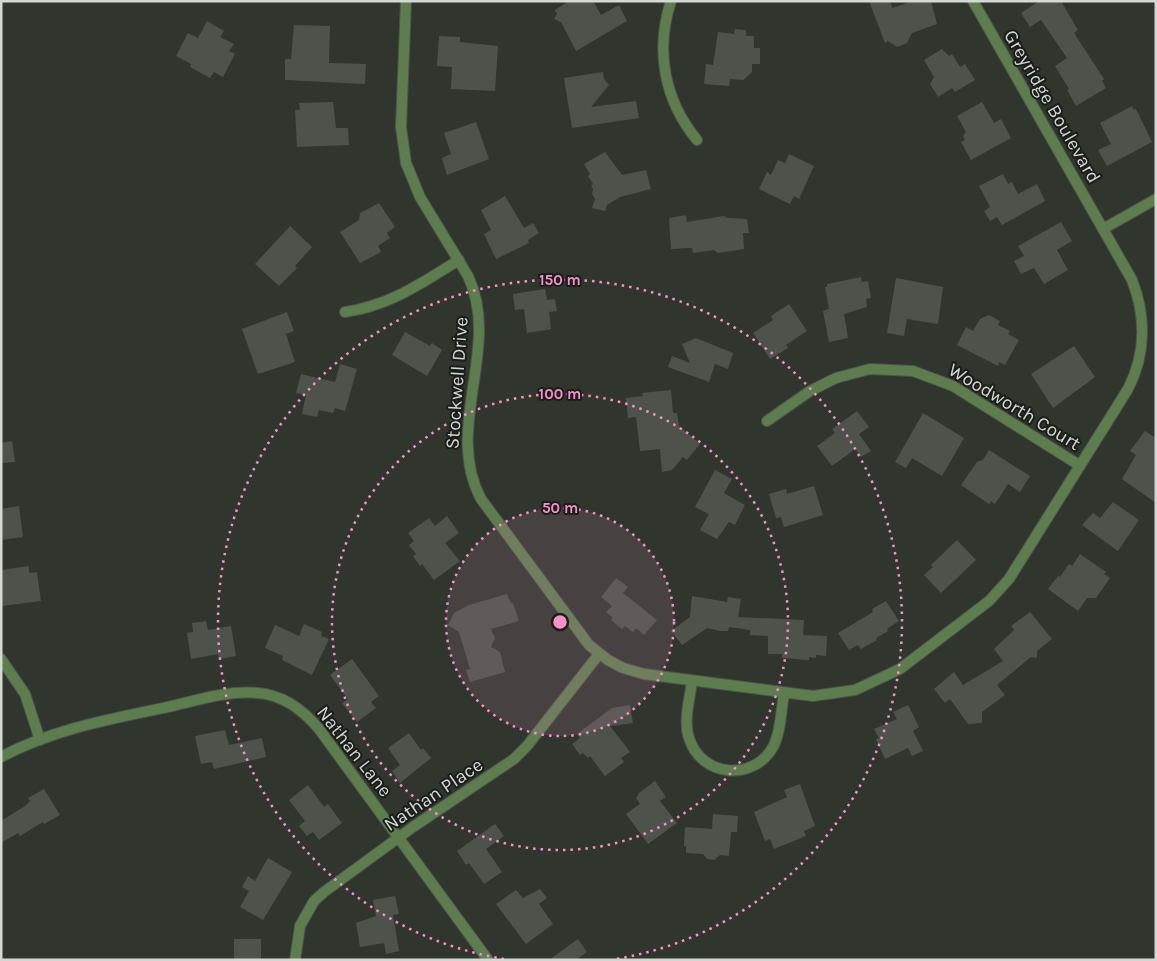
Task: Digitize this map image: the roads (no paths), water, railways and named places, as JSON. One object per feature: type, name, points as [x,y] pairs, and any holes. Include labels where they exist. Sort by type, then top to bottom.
[{"type":"street","name":"Stockwell Drive","points":[[406,1],[401,128],[404,156],[417,192],[475,289],[480,312],[480,334],[466,445],[473,481],[487,507],[585,641],[599,654],[623,668],[638,673],[692,681]]},
{"type":"street","points":[[671,1],[663,33],[664,69],[677,109],[697,140]]},
{"type":"street","name":"Greyridge Boulevard","points":[[784,694],[813,696],[834,694],[855,690],[875,682],[900,669],[989,601],[1014,571],[1131,382],[1142,347],[1142,319],[1138,296],[1132,280],[973,1]]},
{"type":"street","points":[[1103,229],[1156,199]]},
{"type":"street","points":[[345,312],[373,307],[394,299],[459,260]]},
{"type":"street","name":"Woodworth Court","points":[[767,422],[810,391],[836,378],[870,369],[913,371],[953,386],[1080,466]]},
{"type":"street","name":"Nathan Place","points":[[295,960],[300,926],[314,902],[324,892],[399,837],[514,760],[599,654]]},
{"type":"street","points":[[1,659],[25,694],[40,740]]},
{"type":"street","points":[[692,681],[784,694],[776,738],[766,757],[748,769],[726,771],[713,767],[701,758],[689,740],[687,726],[692,681]]},
{"type":"street","name":"Nathan Lane","points":[[1,757],[74,728],[223,695],[249,692],[265,694],[289,703],[313,722],[488,960]]}]
